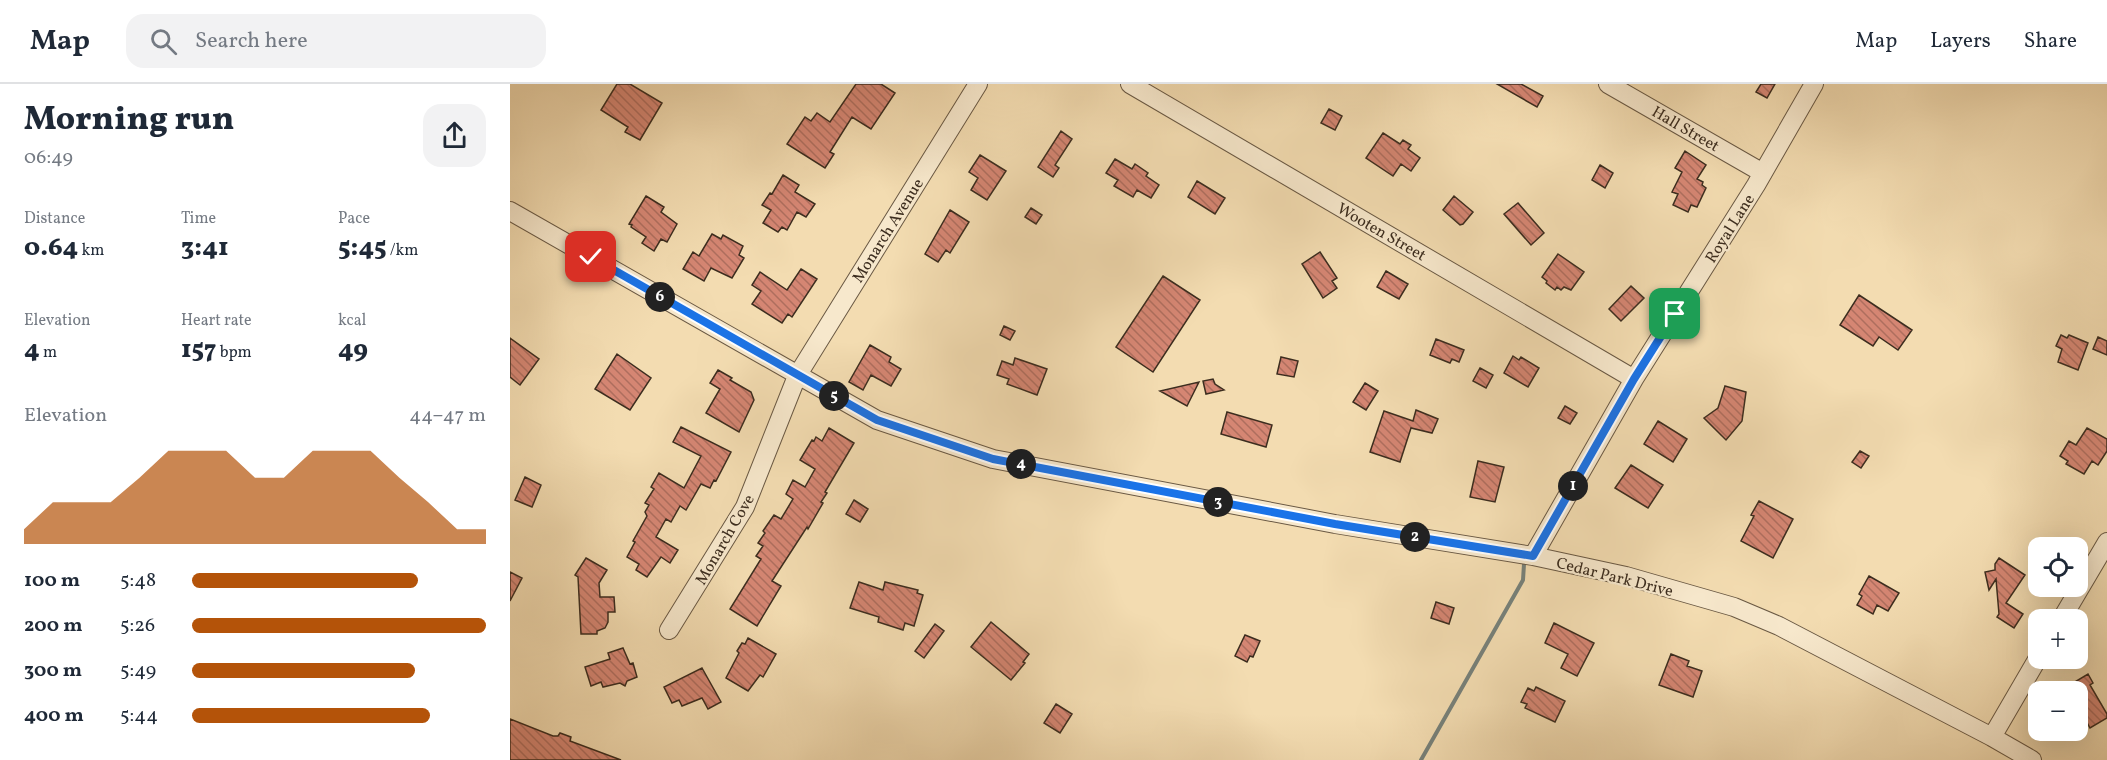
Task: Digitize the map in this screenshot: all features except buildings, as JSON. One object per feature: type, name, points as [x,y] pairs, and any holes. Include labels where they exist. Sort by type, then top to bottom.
[{"type":"street","name":"Monarch Avenue","points":[[797,376],[978,84]]},
{"type":"street","name":"Wooten Street","points":[[1130,84],[1634,379]]},
{"type":"street","name":"Hall Street","points":[[1608,84],[1763,173]]},
{"type":"street","name":"Royal Lane","points":[[1533,556],[1634,379],[1763,173],[1814,84]]},
{"type":"street","name":"Cedar Park Drive","points":[[510,211],[877,420],[993,459],[1335,524],[1533,556],[1626,576],[1734,607],[1779,626],[2032,760]]},
{"type":"street","name":"Monarch Cove","points":[[669,630],[746,507],[797,376]]},
{"type":"street","points":[[2067,609],[2107,542]]},
{"type":"street","points":[[1992,737],[2032,669]]},
{"type":"waterway","points":[[1421,760],[1523,580],[1524,564]]},
{"type":"route","points":[[591,257],[877,420],[993,459],[1335,524],[1533,556],[1634,379],[1675,314]]}]
